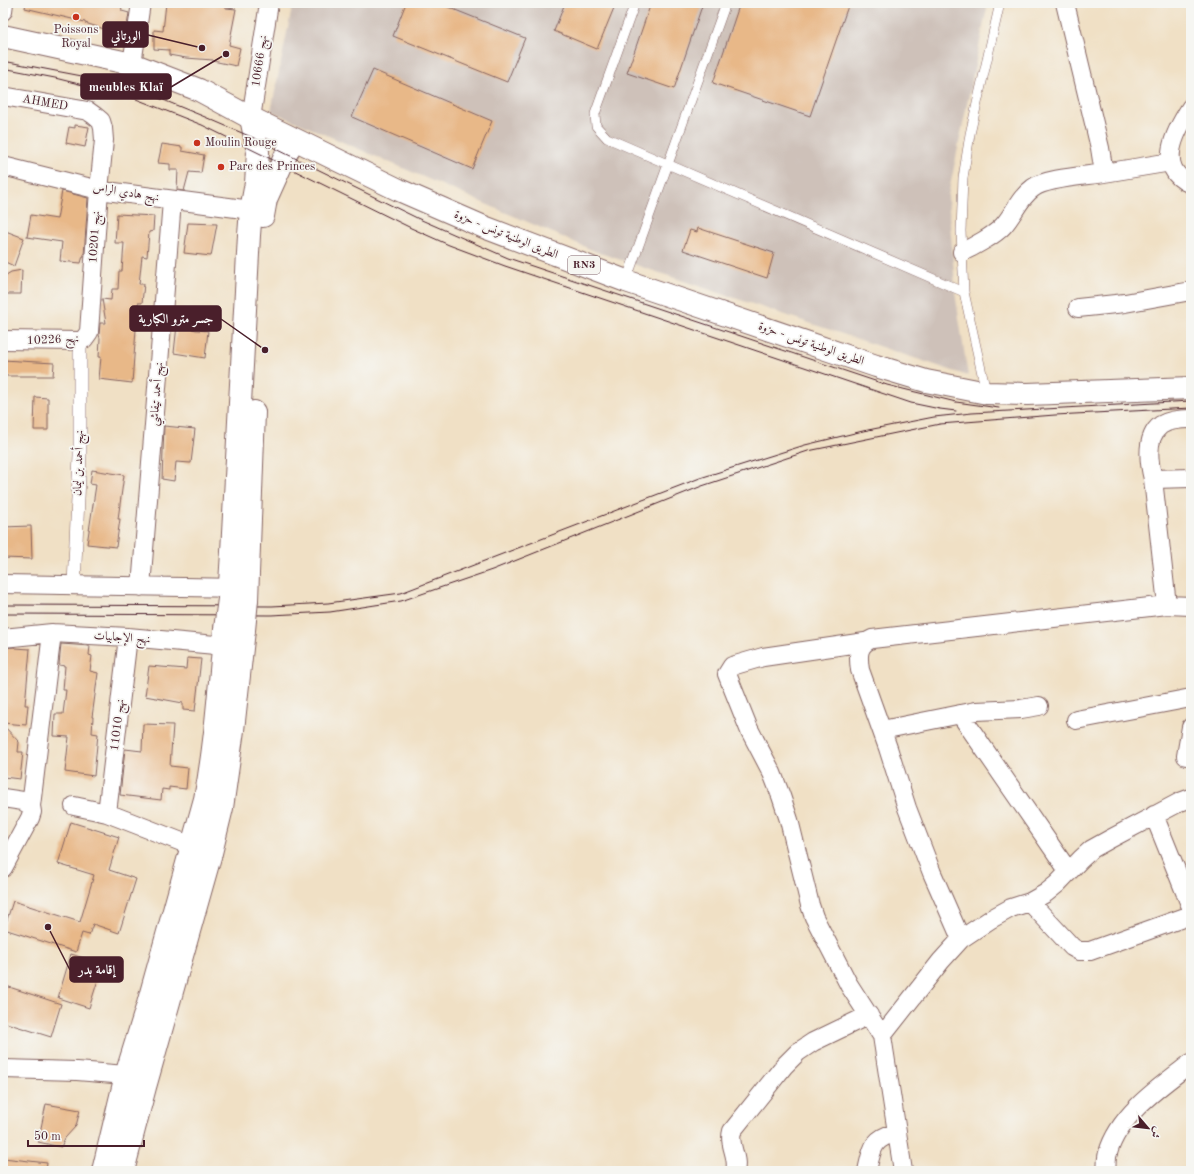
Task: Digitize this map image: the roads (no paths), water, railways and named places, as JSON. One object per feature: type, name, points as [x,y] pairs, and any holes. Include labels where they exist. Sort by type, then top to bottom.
[{"type":"main road","name":"الطريق الوطنية تونس - حزوة","points":[[3,36],[132,64],[199,90],[251,118],[399,190],[484,227],[626,281],[876,366],[926,381],[987,394],[1191,388]]},
{"type":"main road","points":[[238,594],[251,210],[256,183],[258,152],[251,118]]},
{"type":"main road","points":[[123,1171],[145,1087],[202,848],[205,799],[234,638],[264,210],[266,199],[293,139]]},
{"type":"main road","points":[[103,1171],[126,1075],[202,848]]},
{"type":"street","points":[[3,11],[4,3]]},
{"type":"street","points":[[132,64],[141,3]]},
{"type":"street","name":"نهج 10666","points":[[251,118],[269,3]]},
{"type":"street","points":[[1066,3],[1100,148],[1104,173]]},
{"type":"street","name":"AHMED","points":[[3,96],[88,111]]},
{"type":"street","points":[[1191,107],[1180,125],[1170,155],[1171,167],[1177,176],[1191,184]]},
{"type":"street","name":"نهج 10201","points":[[88,111],[101,121],[104,140],[91,298]]},
{"type":"street","points":[[962,252],[976,246],[1003,227],[1018,203],[1032,188],[1044,182],[1171,162]]},
{"type":"street","name":"نهج هادي الراس","points":[[3,166],[99,190],[172,201],[251,210]]},
{"type":"street","name":"نهج أحمد تيفاشي","points":[[141,587],[172,201]]},
{"type":"street","points":[[1078,308],[1125,303],[1191,291]]},
{"type":"street","name":"نهج 10226","points":[[3,340],[80,342],[89,332],[91,321],[91,298]]},
{"type":"street","name":"نهج أحمد بن ليمان","points":[[74,585],[80,455],[80,342]]},
{"type":"street","points":[[1167,605],[1149,450],[1152,437],[1160,426],[1172,421],[1191,419]]},
{"type":"street","points":[[1153,479],[1191,478]]},
{"type":"street","points":[[3,584],[141,587],[238,594]]},
{"type":"street","points":[[902,1171],[882,1036],[849,985],[814,917],[806,892],[789,820],[781,796],[772,773],[749,729],[727,674],[732,666],[763,657],[865,642],[872,639],[1167,605],[1191,606]]},
{"type":"street","points":[[3,868],[32,812],[31,806],[52,633]]},
{"type":"street","name":"نهج الإجابيات","points":[[3,638],[52,633],[128,637],[234,638]]},
{"type":"street","name":"نهج 11010","points":[[107,813],[128,637]]},
{"type":"street","points":[[865,642],[858,659],[860,670],[920,843],[961,939]]},
{"type":"street","points":[[1076,720],[1191,698]]},
{"type":"street","points":[[882,730],[976,711],[1021,709],[1039,706]]},
{"type":"street","points":[[960,714],[1069,872]]},
{"type":"street","points":[[1186,756],[1191,727]]},
{"type":"street","points":[[3,798],[23,801],[31,806]]},
{"type":"street","points":[[882,1036],[941,961],[961,939],[991,919],[1011,908],[1030,902],[1058,884],[1092,849],[1154,815],[1191,798]]},
{"type":"street","points":[[74,806],[107,813],[202,848]]},
{"type":"street","points":[[1154,815],[1191,907]]},
{"type":"street","points":[[1030,902],[1072,947],[1080,951],[1090,951],[1191,915]]},
{"type":"street","points":[[735,1171],[736,1161],[731,1142],[732,1131],[784,1066],[798,1052],[813,1042],[869,1015]]},
{"type":"street","points":[[1106,1171],[1108,1153],[1116,1132],[1157,1088],[1191,1063]]},
{"type":"street","points":[[3,1069],[77,1071],[126,1075]]},
{"type":"street","points":[[867,1171],[872,1149],[876,1142],[886,1135],[896,1133]]},
{"type":"lane","points":[[635,3],[595,114],[596,126],[608,138],[964,292]]},
{"type":"lane","points":[[626,281],[726,3]]},
{"type":"lane","points":[[987,394],[964,292],[960,231],[964,170],[970,134],[1000,3]]},
{"type":"tram line","points":[[3,61],[103,80],[144,92],[256,139],[417,218],[508,258],[887,385],[956,402],[999,408]]},
{"type":"tram line","points":[[3,68],[55,78],[131,97],[202,125],[411,228],[449,245],[505,266],[911,403],[956,411]]},
{"type":"tram line","points":[[3,605],[272,606],[328,603],[401,593],[700,478],[805,445],[863,431],[934,417],[972,413],[1191,401]]},
{"type":"tram line","points":[[3,614],[271,615],[330,612],[401,601],[492,570],[702,486],[808,451],[940,424],[1055,415],[1191,408]]},
{"type":"place","name":"Poissons Royal","points":[[76,17]]},
{"type":"place","name":"الورتاني","points":[[202,48]]},
{"type":"place","name":"meubles Klaï","points":[[226,54]]},
{"type":"place","name":"Moulin Rouge","points":[[197,143]]},
{"type":"place","name":"Parc des Princes","points":[[221,167]]},
{"type":"place","name":"جسر مترو الكبارية","points":[[265,350]]},
{"type":"place","name":"إقامة بدر","points":[[48,927]]}]
